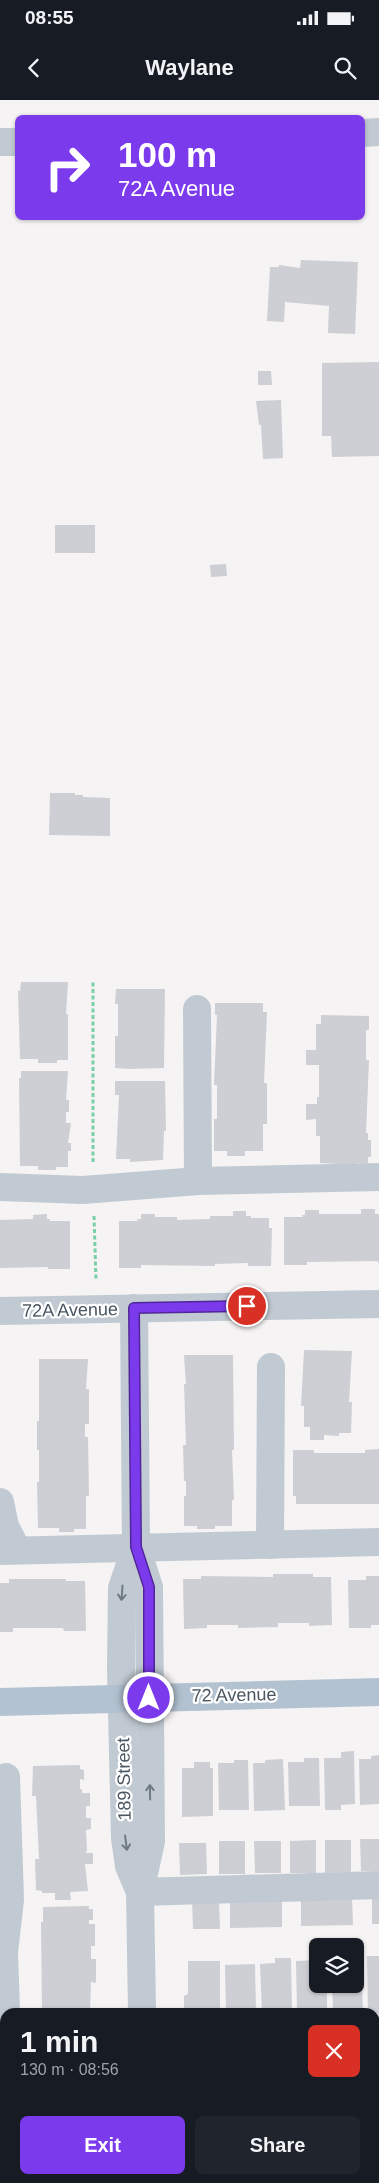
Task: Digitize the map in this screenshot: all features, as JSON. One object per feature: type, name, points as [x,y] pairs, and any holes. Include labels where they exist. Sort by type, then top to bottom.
[{"type":"main road","name":"72 Avenue","points":[[0,1702],[379,1692]]},
{"type":"street","points":[[365,133],[379,132]]},
{"type":"street","points":[[0,142],[15,142]]},
{"type":"street","points":[[197,1009],[198,1181]]},
{"type":"street","points":[[0,1187],[92,1189],[198,1181],[379,1177]]},
{"type":"street","name":"72A Avenue","points":[[0,1311],[379,1304]]},
{"type":"street","name":"189 Street","points":[[134,1308],[136,1547],[149,1587],[151,1840],[140,1892],[142,2008]]},
{"type":"street","points":[[270,1545],[271,1367]]},
{"type":"street","points":[[0,1502],[8,1550],[379,1542]]},
{"type":"street","name":"189 Street","points":[[136,1547],[122,1588],[122,1698],[125,1838],[129,1866],[140,1892]]},
{"type":"street","points":[[6,1777],[10,1900],[4,1952],[6,2008]]},
{"type":"street","points":[[140,1892],[379,1885]]},
{"type":"path","points":[[93,982],[92,1189],[96,1280]]},
{"type":"building","points":[[301,260],[358,262],[355,334],[328,333],[329,306],[285,302],[284,322],[267,321],[270,267],[279,267],[279,265],[300,268]]},
{"type":"building","points":[[379,362],[379,456],[332,457],[331,436],[322,436],[322,363]]},
{"type":"building","points":[[258,371],[271,371],[272,385],[258,385]]},
{"type":"building","points":[[281,400],[283,458],[263,459],[261,425],[259,425],[256,401]]},
{"type":"building","points":[[55,525],[95,525],[95,553],[55,553]]},
{"type":"building","points":[[226,564],[227,576],[211,577],[210,565]]},
{"type":"building","points":[[50,793],[75,793],[75,795],[83,795],[83,797],[110,798],[110,836],[49,835]]},
{"type":"building","points":[[21,982],[68,982],[66,1014],[68,1014],[68,1060],[57,1060],[57,1063],[38,1063],[38,1059],[20,1059],[18,991],[20,991]]},
{"type":"building","points":[[116,989],[165,989],[164,1068],[115,1068],[115,1036],[118,1036],[118,1004],[115,1004]]},
{"type":"building","points":[[215,1003],[263,1003],[263,1012],[267,1012],[264,1083],[267,1083],[267,1124],[263,1124],[263,1151],[245,1151],[245,1156],[227,1156],[227,1151],[214,1151],[214,1119],[217,1119],[217,1085],[214,1085],[217,1015],[215,1015]]},
{"type":"building","points":[[321,1015],[369,1016],[369,1030],[366,1030],[366,1060],[369,1060],[366,1133],[368,1133],[368,1140],[371,1140],[371,1157],[368,1157],[368,1164],[356,1163],[356,1168],[338,1168],[338,1164],[320,1163],[320,1136],[316,1136],[316,1119],[306,1120],[306,1104],[317,1104],[317,1097],[319,1097],[319,1065],[306,1065],[306,1050],[316,1050],[316,1024],[321,1024]]},
{"type":"building","points":[[21,1071],[68,1071],[66,1100],[69,1100],[69,1112],[66,1112],[66,1123],[71,1123],[68,1143],[71,1143],[71,1151],[68,1151],[68,1167],[56,1167],[56,1170],[38,1170],[38,1166],[20,1166],[19,1078],[21,1078]]},
{"type":"building","points":[[115,1081],[165,1081],[166,1131],[164,1131],[163,1160],[130,1162],[130,1159],[116,1159],[119,1095],[115,1095]]},
{"type":"building","points":[[361,1209],[375,1209],[375,1214],[379,1214],[379,1263],[377,1261],[307,1262],[307,1265],[284,1265],[284,1217],[303,1217],[302,1215],[305,1215],[305,1210],[319,1210],[319,1214],[361,1214]]},
{"type":"building","points":[[233,1211],[246,1211],[246,1216],[251,1216],[251,1218],[269,1218],[269,1228],[272,1228],[271,1266],[248,1266],[248,1263],[215,1264],[215,1266],[141,1265],[141,1268],[119,1268],[119,1221],[138,1221],[137,1219],[141,1219],[141,1214],[155,1214],[155,1217],[177,1217],[177,1220],[210,1219],[210,1216],[233,1216]]},
{"type":"building","points":[[47,1214],[47,1219],[50,1219],[50,1221],[70,1221],[70,1269],[48,1269],[48,1267],[0,1268],[0,1220],[33,1219],[33,1215]]},
{"type":"building","points":[[304,1350],[352,1351],[349,1402],[352,1402],[351,1433],[339,1433],[339,1436],[324,1435],[324,1440],[310,1440],[310,1427],[304,1427],[304,1406],[301,1406]]},
{"type":"building","points":[[184,1355],[233,1355],[234,1450],[232,1450],[234,1500],[232,1500],[232,1526],[215,1526],[215,1529],[197,1529],[197,1526],[184,1526],[186,1481],[184,1481],[183,1445],[186,1445],[184,1384],[186,1384]]},
{"type":"building","points":[[39,1359],[88,1359],[86,1389],[89,1389],[89,1424],[85,1424],[85,1437],[88,1437],[89,1496],[86,1496],[86,1529],[74,1529],[74,1532],[59,1532],[59,1528],[38,1528],[37,1482],[39,1482],[39,1450],[37,1450],[37,1421],[39,1421]]},
{"type":"building","points":[[379,1449],[379,1504],[296,1504],[296,1496],[293,1496],[293,1450],[314,1450],[314,1453],[365,1453],[365,1450]]},
{"type":"building","points":[[273,1574],[313,1574],[313,1577],[331,1577],[332,1625],[309,1626],[309,1623],[278,1623],[278,1627],[238,1628],[238,1625],[207,1625],[207,1628],[184,1629],[183,1579],[201,1579],[201,1576],[273,1577]]},
{"type":"building","points":[[366,1576],[379,1576],[379,1625],[371,1625],[371,1628],[349,1628],[348,1580],[366,1580]]},
{"type":"building","points":[[9,1579],[85,1581],[86,1631],[64,1631],[63,1628],[13,1628],[13,1632],[0,1632],[0,1583],[9,1583]]},
{"type":"building","points":[[354,1751],[355,1804],[341,1805],[341,1810],[325,1810],[324,1758],[341,1758],[341,1752]]},
{"type":"building","points":[[379,1755],[379,1804],[360,1805],[359,1759],[371,1759],[371,1756]]},
{"type":"building","points":[[304,1758],[319,1758],[320,1806],[289,1806],[288,1762],[304,1762]]},
{"type":"building","points":[[283,1759],[285,1810],[254,1811],[253,1763],[265,1763],[265,1760]]},
{"type":"building","points":[[234,1760],[248,1760],[249,1810],[219,1810],[218,1763],[234,1763]]},
{"type":"building","points":[[194,1762],[210,1762],[210,1768],[213,1768],[213,1816],[182,1817],[182,1768],[194,1768]]},
{"type":"building","points":[[80,1765],[80,1769],[84,1770],[84,1780],[80,1779],[80,1789],[82,1789],[82,1793],[90,1793],[90,1806],[86,1806],[86,1818],[91,1818],[91,1829],[86,1830],[87,1851],[85,1853],[93,1853],[93,1864],[85,1864],[88,1891],[70,1892],[71,1900],[55,1900],[55,1893],[42,1893],[42,1891],[36,1890],[35,1859],[39,1859],[36,1796],[32,1796],[33,1766]]},
{"type":"building","points":[[360,1839],[379,1839],[379,1871],[361,1871]]},
{"type":"building","points":[[316,1840],[316,1873],[290,1873],[290,1841]]},
{"type":"building","points":[[325,1840],[351,1840],[351,1872],[325,1873]]},
{"type":"building","points":[[219,1841],[245,1841],[245,1874],[219,1874]]},
{"type":"building","points":[[254,1841],[281,1841],[281,1873],[255,1873]]},
{"type":"building","points":[[179,1843],[206,1843],[207,1874],[180,1875]]},
{"type":"building","points":[[372,1896],[379,1896],[379,1924],[372,1924]]},
{"type":"building","points":[[352,1897],[353,1925],[301,1926],[301,1898]]},
{"type":"building","points":[[282,1899],[282,1927],[230,1928],[230,1900]]},
{"type":"building","points":[[192,1901],[219,1901],[220,1929],[193,1929]]},
{"type":"building","points":[[89,1906],[89,1909],[93,1909],[93,1920],[89,1920],[89,1924],[95,1924],[95,1946],[91,1946],[91,1959],[96,1959],[96,1983],[91,1982],[90,2008],[42,2008],[41,1922],[43,1922],[43,1907]]},
{"type":"building","points":[[367,1956],[379,1956],[379,2008],[368,2008]]},
{"type":"building","points":[[275,1958],[291,1958],[292,2008],[262,2008],[260,1964],[275,1963]]},
{"type":"building","points":[[309,1960],[309,1993],[327,1993],[327,2008],[297,2008],[296,1961]]},
{"type":"building","points":[[188,1961],[220,1961],[220,2008],[184,2008],[184,1996],[188,1994]]},
{"type":"building","points":[[255,1964],[256,2008],[226,2008],[225,1965]]},
{"type":"building","points":[[332,1993],[362,1993],[363,2008],[333,2008]]},
{"type":"route","points":[[149,1698],[149,1587],[136,1547],[134,1308],[247,1306]]}]
